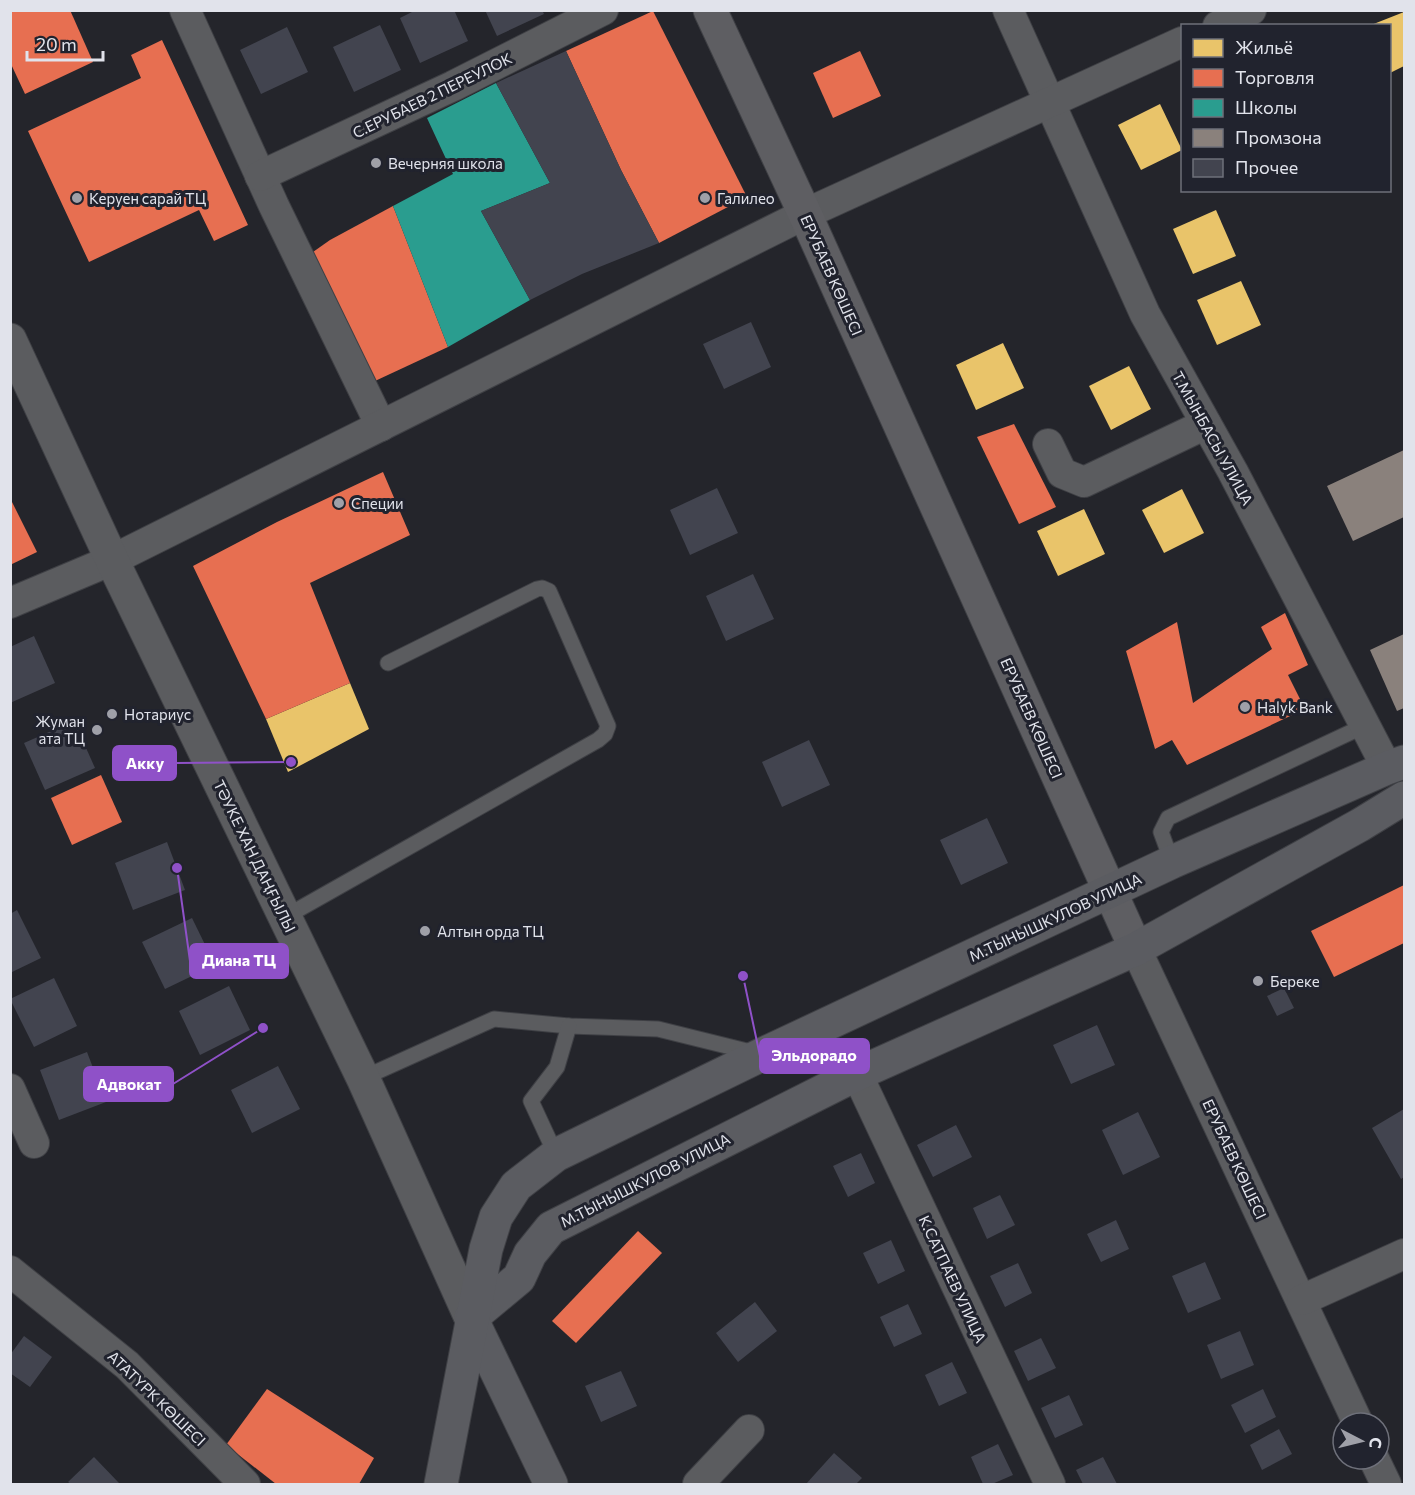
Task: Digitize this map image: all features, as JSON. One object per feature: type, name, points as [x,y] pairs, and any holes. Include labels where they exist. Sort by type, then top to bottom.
[{"type":"main road","name":"ЕРУБАЕВ КӨШЕСІ","points":[[710,10],[805,214],[1136,949]]},
{"type":"main road","name":"М.ТЫНЫШКУЛОВ УЛИЦА","points":[[471,1318],[495,1217],[516,1186],[556,1155],[761,1055],[1172,862],[1396,765]]},
{"type":"main road","name":"М.ТЫНЫШКУЛОВ УЛИЦА","points":[[471,1318],[519,1278],[530,1254],[551,1228],[857,1074],[1136,949],[1360,825],[1404,798]]},
{"type":"main road","points":[[441,1485],[471,1318]]},
{"type":"main road","points":[[471,1318],[551,1485]]},
{"type":"street","points":[[184,10],[260,176],[381,426]]},
{"type":"street","name":"С.ЕРУБАЕВ 2 ПЕРЕУЛОК","points":[[260,176],[453,86],[603,10]]},
{"type":"street","name":"Т.МЫНБАСЫ УЛИЦА","points":[[1008,10],[1145,314],[1206,424],[1364,726],[1396,765]]},
{"type":"street","points":[[1222,24],[1251,10]]},
{"type":"street","points":[[10,603],[112,560],[805,214],[1181,42]]},
{"type":"street","name":"ТӘУКЕ ХАН ДАҢҒЫЛЫ","points":[[10,340],[112,560],[363,1078],[471,1318]]},
{"type":"street","points":[[1048,444],[1062,473],[1084,482],[1206,424]]},
{"type":"street","name":"ЕРУБАЕВ КӨШЕСІ","points":[[1136,949],[1353,1411]]},
{"type":"street","name":"К.САТПАЕВ УЛИЦА","points":[[857,1074],[1050,1485]]},
{"type":"street","points":[[10,1089],[34,1143]]},
{"type":"street","points":[[1302,1300],[1404,1254]]},
{"type":"street","name":"АТАТҮРК КӨШЕСІ","points":[[10,1271],[126,1365],[245,1485]]},
{"type":"street","points":[[698,1485],[749,1430]]},
{"type":"street","points":[[1380,1471],[1386,1485]]},
{"type":"lane","points":[[285,917],[598,740],[605,734],[608,726],[549,591],[542,588],[388,663]]},
{"type":"lane","points":[[1172,862],[1161,832],[1168,818],[1364,726]]},
{"type":"lane","points":[[363,1078],[494,1019],[569,1026],[658,1029],[761,1055]]},
{"type":"lane","points":[[556,1155],[531,1101],[557,1067],[569,1026]]},
{"type":"building: Жильё","points":[[1404,12],[1404,66],[1391,72],[1391,24],[1374,24]]},
{"type":"building: Жильё","points":[[1160,104],[1181,150],[1141,170],[1118,125]]},
{"type":"building: Жильё","points":[[1216,210],[1236,256],[1193,274],[1173,229]]},
{"type":"building: Жильё","points":[[1241,281],[1261,325],[1217,345],[1197,300]]},
{"type":"building: Жильё","points":[[1003,343],[1024,388],[976,410],[956,365]]},
{"type":"building: Жильё","points":[[1129,366],[1151,409],[1111,430],[1089,386]]},
{"type":"building: Жильё","points":[[1182,489],[1204,533],[1164,553],[1142,510]]},
{"type":"building: Жильё","points":[[1084,509],[1105,554],[1058,576],[1037,531]]},
{"type":"building: Жильё","points":[[350,683],[369,729],[288,772],[266,719]]},
{"type":"building: Торговля","points":[[10,10],[70,10],[93,62],[25,94],[10,62]]},
{"type":"building: Торговля","points":[[653,11],[747,197],[659,243],[621,170],[566,51]]},
{"type":"building: Торговля","points":[[162,40],[248,225],[214,241],[199,210],[89,262],[28,131],[141,78],[131,55]]},
{"type":"building: Торговля","points":[[860,51],[881,96],[833,118],[813,73]]},
{"type":"building: Торговля","points":[[393,206],[448,347],[375,381],[313,252],[330,240]]},
{"type":"building: Торговля","points":[[1014,424],[1056,507],[1019,524],[977,437]]},
{"type":"building: Торговля","points":[[383,472],[410,535],[310,583],[350,683],[266,719],[193,566],[277,522]]},
{"type":"building: Торговля","points":[[10,498],[37,552],[10,565]]},
{"type":"building: Торговля","points":[[1285,613],[1308,665],[1288,675],[1305,709],[1187,765],[1172,740],[1155,749],[1126,651],[1177,622],[1193,703],[1272,649],[1261,627]]},
{"type":"building: Торговля","points":[[101,775],[122,822],[72,845],[51,798]]},
{"type":"building: Торговля","points":[[1404,885],[1404,943],[1334,977],[1311,931]]},
{"type":"building: Торговля","points":[[638,1231],[662,1253],[576,1343],[552,1321]]},
{"type":"building: Торговля","points":[[267,1389],[374,1458],[359,1484],[276,1484],[226,1445]]},
{"type":"building: Школы","points":[[496,83],[550,183],[481,211],[530,300],[448,347],[393,206],[453,174],[427,118]]},
{"type":"building: Промзона","points":[[1404,450],[1404,517],[1353,541],[1327,486]]},
{"type":"building: Промзона","points":[[1404,634],[1404,708],[1397,711],[1370,650]]},
{"type":"building: Прочее","points":[[416,10],[454,10],[468,41],[420,63],[400,18]]},
{"type":"building: Прочее","points":[[485,10],[542,10],[544,14],[497,36]]},
{"type":"building: Прочее","points":[[380,25],[401,70],[354,92],[333,47]]},
{"type":"building: Прочее","points":[[287,27],[308,72],[261,94],[240,50]]},
{"type":"building: Прочее","points":[[566,51],[621,170],[659,243],[582,274],[530,300],[481,211],[550,183],[496,83]]},
{"type":"building: Прочее","points":[[751,322],[771,367],[724,389],[703,344]]},
{"type":"building: Прочее","points":[[717,488],[738,533],[690,555],[670,510]]},
{"type":"building: Прочее","points":[[753,574],[774,619],[726,641],[706,596]]},
{"type":"building: Прочее","points":[[34,636],[55,683],[10,703],[10,647]]},
{"type":"building: Прочее","points":[[74,721],[95,768],[45,790],[24,743]]},
{"type":"building: Прочее","points":[[809,740],[830,785],[782,807],[762,762]]},
{"type":"building: Прочее","points":[[987,818],[1008,863],[961,885],[940,840]]},
{"type":"building: Прочее","points":[[167,842],[185,890],[133,910],[115,863]]},
{"type":"building: Прочее","points":[[17,910],[41,958],[10,973],[10,914]]},
{"type":"building: Прочее","points":[[192,918],[215,965],[165,989],[142,942]]},
{"type":"building: Прочее","points":[[54,978],[77,1026],[34,1047],[10,999]]},
{"type":"building: Прочее","points":[[229,986],[250,1030],[200,1055],[179,1011]]},
{"type":"building: Прочее","points":[[1284,988],[1294,1008],[1277,1016],[1267,996]]},
{"type":"building: Прочее","points":[[1097,1025],[1115,1065],[1071,1084],[1053,1045]]},
{"type":"building: Прочее","points":[[87,1052],[106,1102],[59,1120],[40,1070]]},
{"type":"building: Прочее","points":[[278,1066],[300,1109],[252,1133],[231,1090]]},
{"type":"building: Прочее","points":[[1404,1109],[1404,1177],[1401,1179],[1372,1128]]},
{"type":"building: Прочее","points":[[1138,1112],[1160,1157],[1123,1175],[1102,1130]]},
{"type":"building: Прочее","points":[[956,1125],[972,1157],[933,1177],[917,1145]]},
{"type":"building: Прочее","points":[[861,1153],[875,1183],[848,1197],[833,1166]]},
{"type":"building: Прочее","points":[[1000,1195],[1015,1225],[987,1239],[973,1208]]},
{"type":"building: Прочее","points":[[1116,1220],[1129,1249],[1101,1262],[1087,1234]]},
{"type":"building: Прочее","points":[[891,1240],[905,1271],[878,1284],[863,1253]]},
{"type":"building: Прочее","points":[[1205,1262],[1221,1299],[1188,1313],[1172,1276]]},
{"type":"building: Прочее","points":[[1018,1263],[1032,1293],[1005,1307],[990,1276]]},
{"type":"building: Прочее","points":[[755,1302],[777,1331],[738,1362],[716,1333]]},
{"type":"building: Прочее","points":[[908,1304],[922,1334],[894,1347],[880,1317]]},
{"type":"building: Прочее","points":[[1240,1331],[1254,1365],[1221,1379],[1207,1345]]},
{"type":"building: Прочее","points":[[24,1336],[52,1357],[30,1387],[10,1373],[10,1355]]},
{"type":"building: Прочее","points":[[1041,1338],[1056,1368],[1028,1381],[1014,1351]]},
{"type":"building: Прочее","points":[[952,1362],[967,1393],[939,1406],[925,1375]]},
{"type":"building: Прочее","points":[[621,1371],[637,1406],[601,1422],[585,1386]]},
{"type":"building: Прочее","points":[[1263,1389],[1276,1417],[1245,1433],[1231,1405]]},
{"type":"building: Прочее","points":[[1069,1395],[1083,1425],[1055,1438],[1041,1408]]},
{"type":"building: Прочее","points":[[1279,1429],[1292,1454],[1262,1470],[1250,1445]]},
{"type":"building: Прочее","points":[[998,1444],[1013,1475],[992,1484],[983,1484],[971,1457]]},
{"type":"building: Прочее","points":[[834,1453],[862,1478],[856,1484],[806,1484]]},
{"type":"building: Прочее","points":[[94,1457],[118,1484],[71,1484],[68,1482]]},
{"type":"building: Прочее","points":[[1103,1457],[1117,1484],[1083,1484],[1076,1470]]},
{"type":"place","name":"Вечерняя школа","points":[[376,163]]},
{"type":"place","name":"Керуен сарай ТЦ","points":[[77,198]]},
{"type":"place","name":"Галилео","points":[[705,198]]},
{"type":"place","name":"Специи","points":[[339,503]]},
{"type":"place","name":"Halyk Bank","points":[[1245,707]]},
{"type":"place","name":"Нотариус","points":[[112,714]]},
{"type":"place","name":"Жуман ата ТЦ","points":[[97,730]]},
{"type":"place","name":"Акку","points":[[291,762]]},
{"type":"place","name":"Диана ТЦ","points":[[177,868]]},
{"type":"place","name":"Алтын орда ТЦ","points":[[425,931]]},
{"type":"place","name":"Эльдорадо","points":[[743,976]]},
{"type":"place","name":"Береке","points":[[1258,981]]},
{"type":"place","name":"Адвокат","points":[[263,1028]]}]
